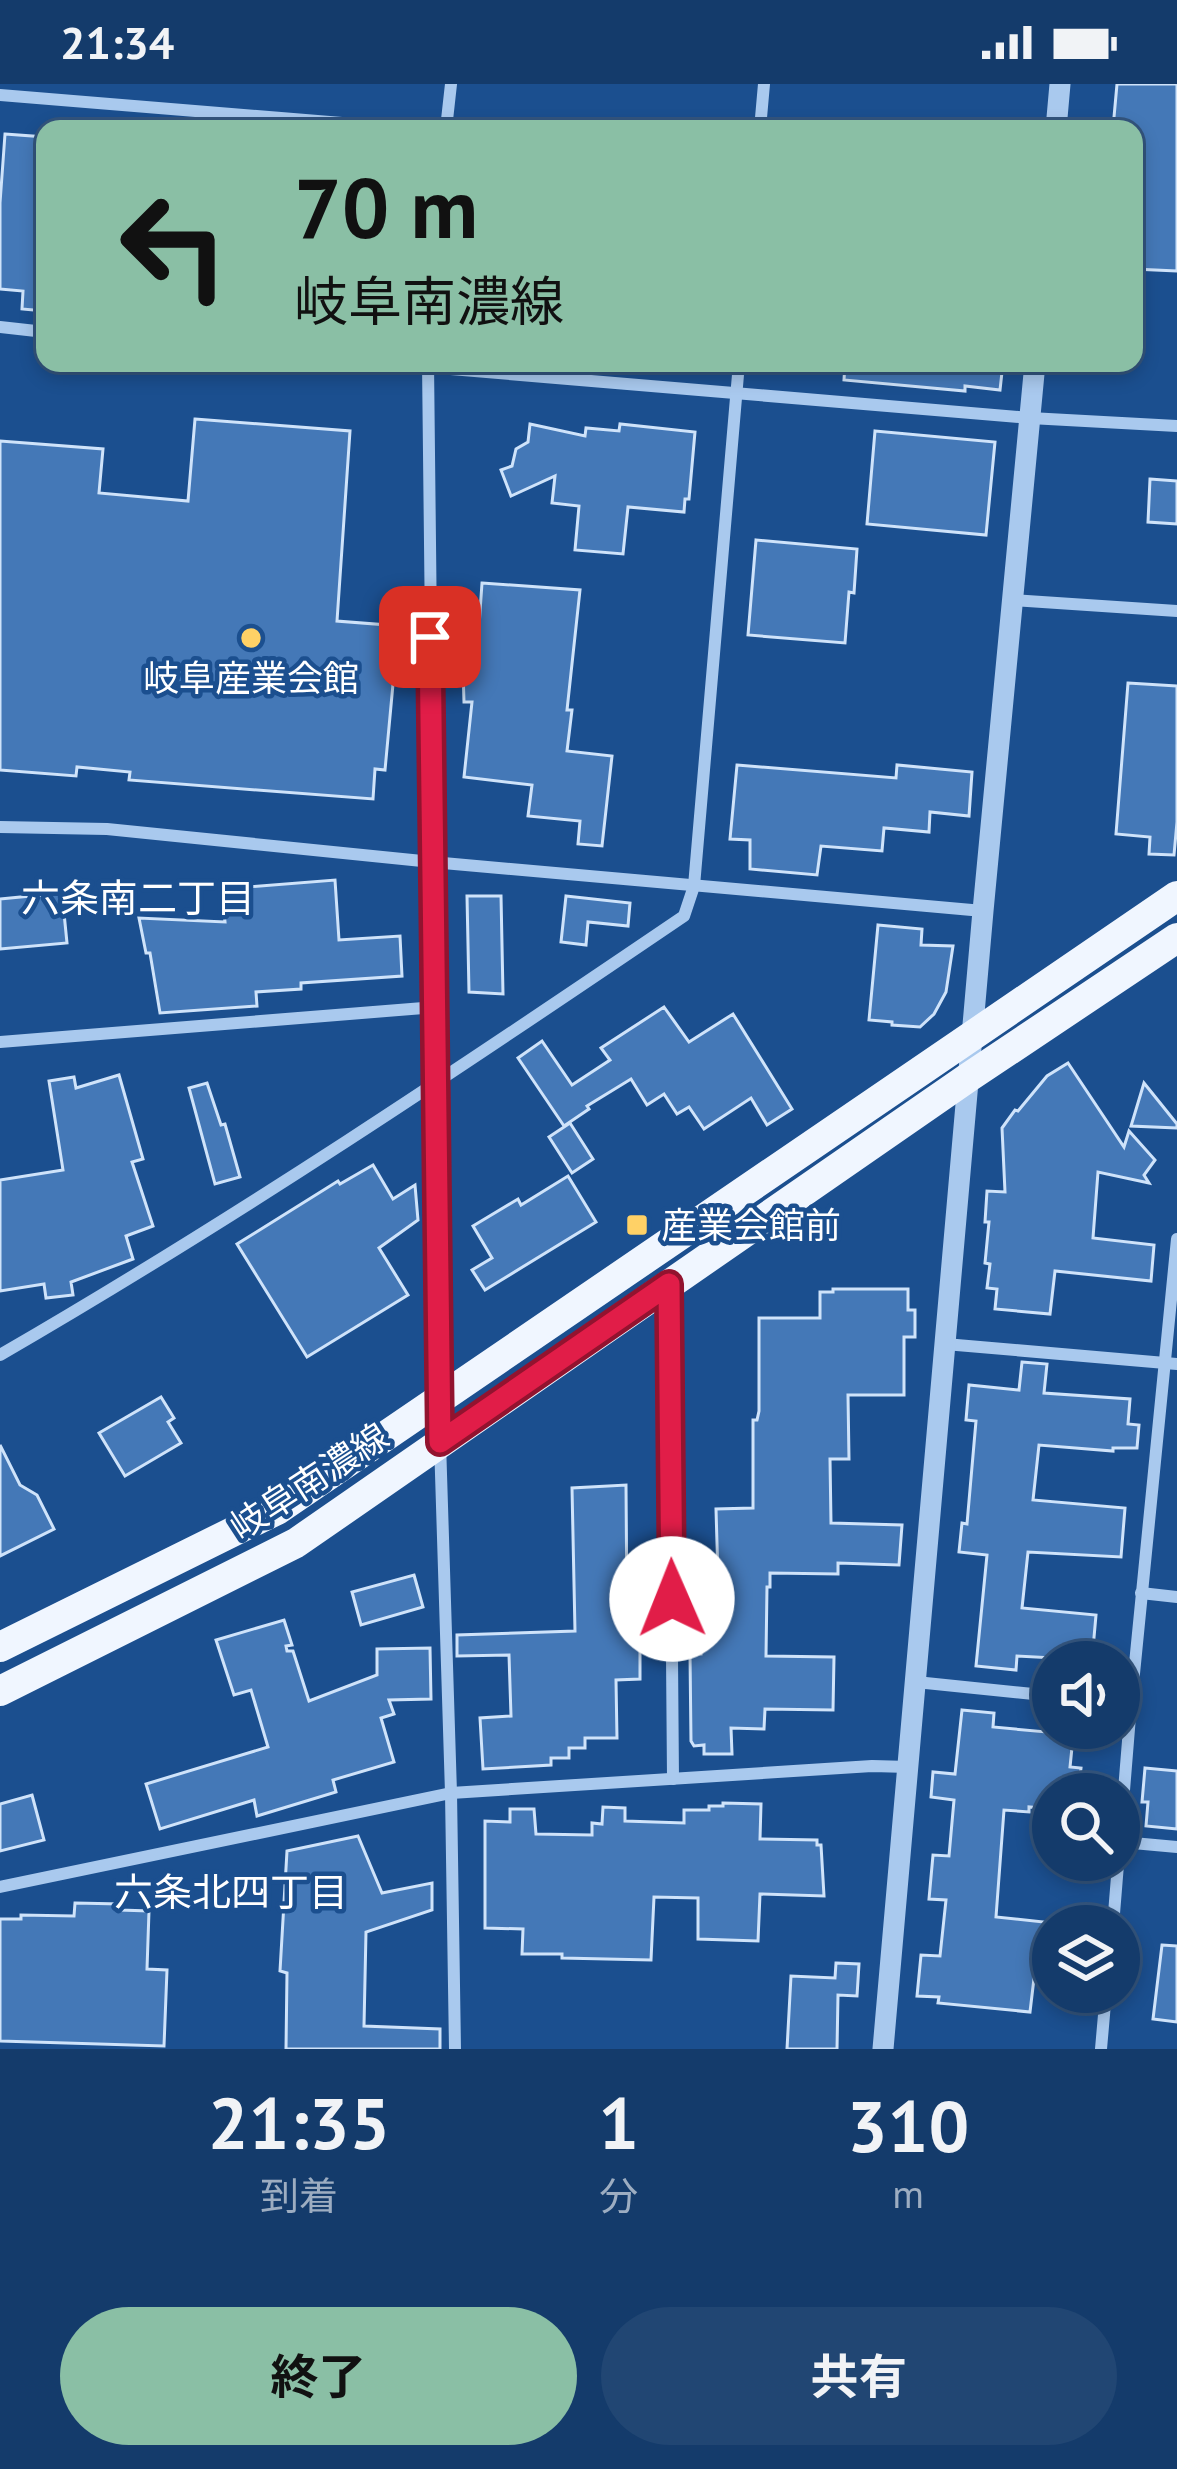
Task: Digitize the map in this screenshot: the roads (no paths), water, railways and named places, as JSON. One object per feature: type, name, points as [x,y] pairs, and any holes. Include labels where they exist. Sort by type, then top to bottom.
[{"type":"main road","name":"岐阜南濃線","points":[[0,1648],[277,1510],[1177,896]]},
{"type":"main road","name":"岐阜南濃線","points":[[0,1691],[296,1543],[1177,938]]},
{"type":"street","points":[[447,120],[451,84]]},
{"type":"street","points":[[761,120],[764,84]]},
{"type":"street","points":[[1057,120],[1060,84]]},
{"type":"street","points":[[0,95],[305,120]]},
{"type":"street","points":[[0,327],[36,331]]},
{"type":"street","points":[[428,372],[440,1442],[455,2049]]},
{"type":"street","points":[[508,372],[1030,418],[1177,425]]},
{"type":"street","points":[[0,1354],[436,1085],[684,916],[694,886],[738,372]]},
{"type":"street","points":[[883,2049],[1034,372]]},
{"type":"street","points":[[1013,600],[1177,610]]},
{"type":"street","points":[[0,827],[107,829],[983,911]]},
{"type":"street","points":[[0,1042],[436,1007]]},
{"type":"street","points":[[1135,1641],[1170,1364],[1177,1240]]},
{"type":"street","points":[[669,1284],[673,1779]]},
{"type":"street","points":[[945,1344],[1170,1364]]},
{"type":"street","points":[[1142,1593],[1177,1597]]},
{"type":"street","points":[[916,1682],[1032,1694]]},
{"type":"street","points":[[0,1887],[451,1793],[909,1767]]},
{"type":"street","points":[[1140,1843],[1177,1846]]},
{"type":"street","points":[[1100,2049],[1104,2013]]},
{"type":"place","name":"岐阜産業会館","points":[[251,638]]},
{"type":"place","name":"産業会館前","points":[[637,1225]]},
{"type":"district","name":"六条南二丁目","points":[[138,898]]},
{"type":"district","name":"六条北四丁目","points":[[231,1892]]}]
